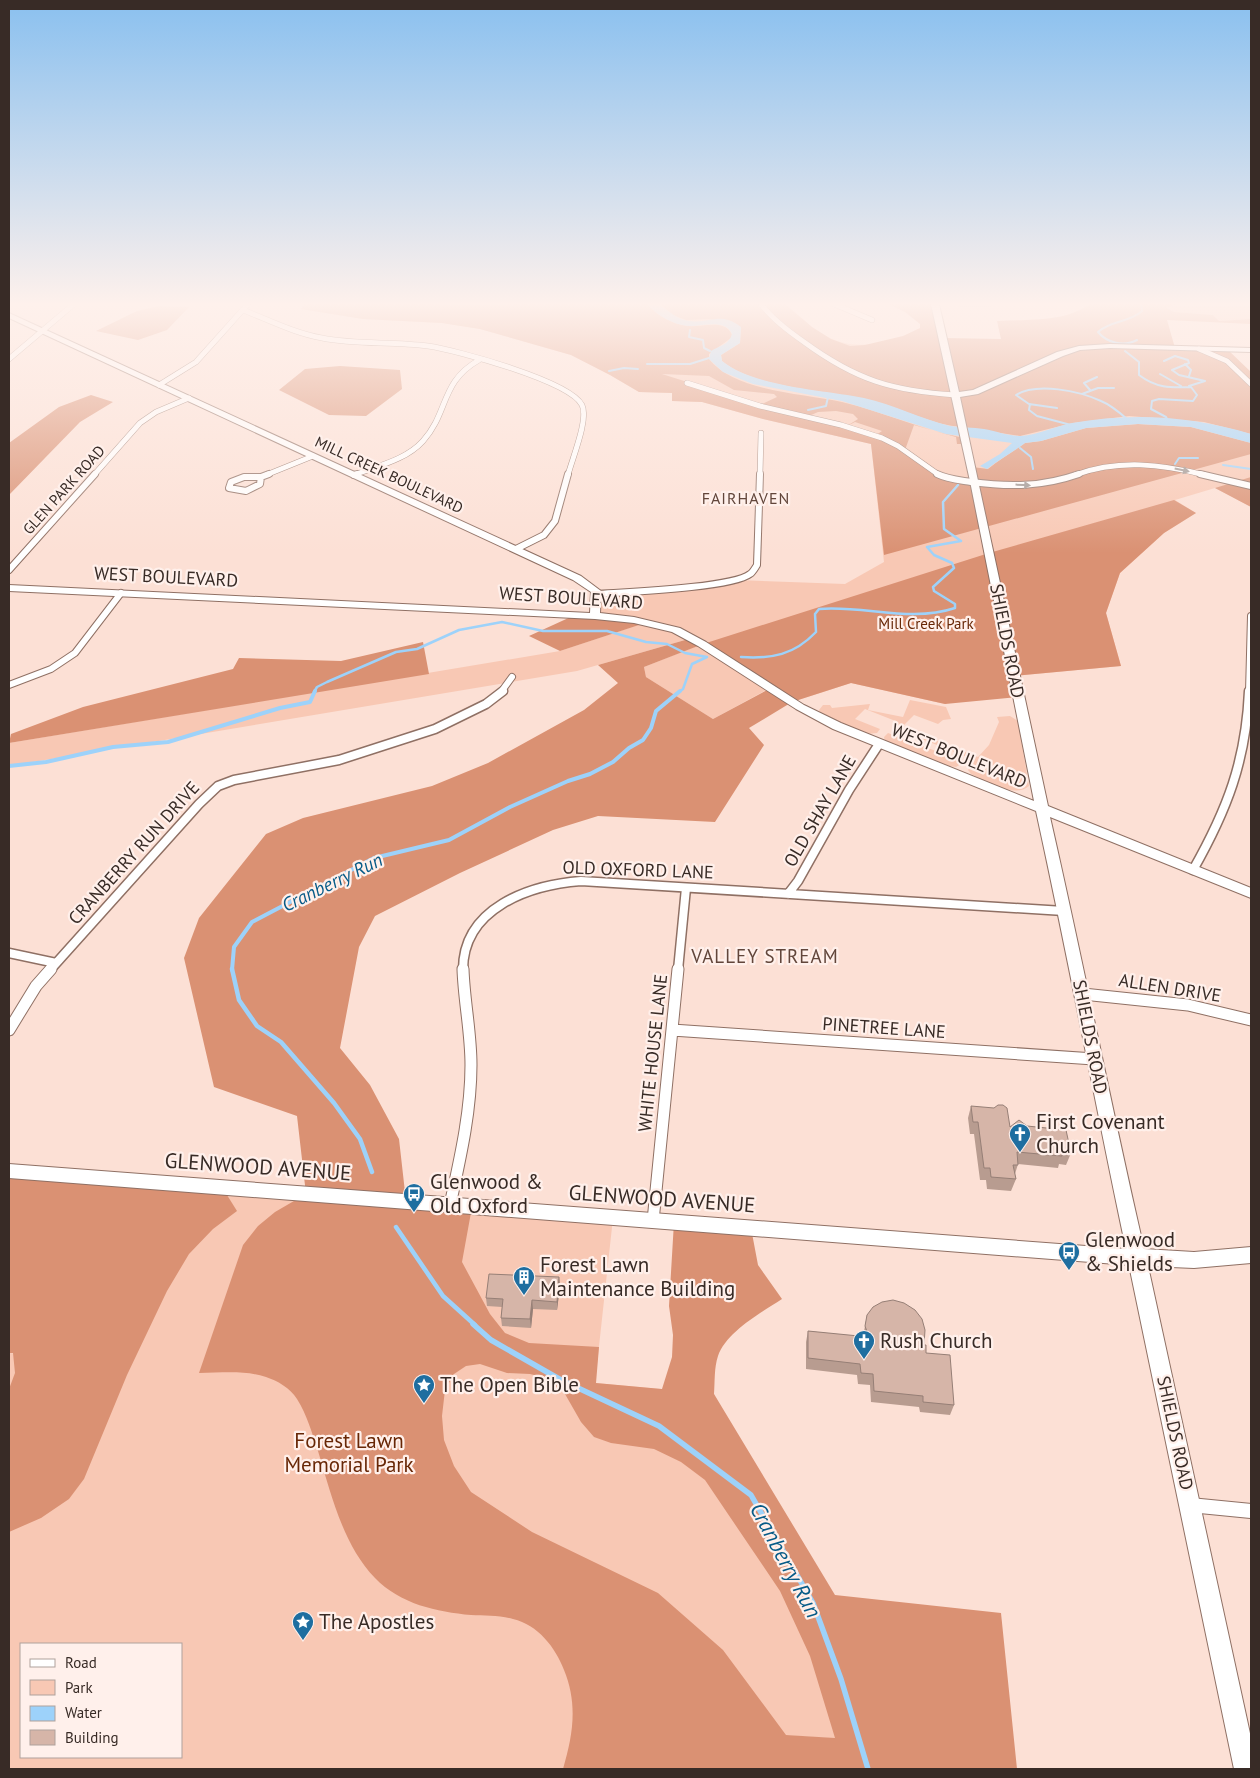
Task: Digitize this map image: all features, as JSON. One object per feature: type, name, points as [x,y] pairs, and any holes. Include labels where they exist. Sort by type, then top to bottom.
[{"type":"street","name":"MILL CREEK BOULEVARD","points":[[165,387],[577,578],[596,590],[597,594]]},
{"type":"street","points":[[354,475],[402,455],[419,445],[428,434],[452,387]]},
{"type":"street","points":[[516,550],[544,534],[554,524],[584,418],[584,410],[576,398],[559,387]]},
{"type":"street","points":[[700,387],[764,406],[835,422],[883,438],[905,450],[933,472],[943,477],[1044,485],[1097,467],[1136,464],[1180,470],[1251,486]]},
{"type":"street","points":[[887,387],[903,391],[956,396],[975,392],[986,387]]},
{"type":"street","name":"SHIELDS ROAD","points":[[954,387],[975,481],[1019,704],[1083,994],[1094,1059],[1136,1257],[1156,1340],[1246,1769]]},
{"type":"street","name":"GLEN PARK ROAD","points":[[9,570],[140,423],[156,412],[189,398]]},
{"type":"street","points":[[594,616],[597,594],[713,584],[738,580],[751,574],[757,565],[761,432]]},
{"type":"street","points":[[262,477],[258,486],[251,490],[236,491],[228,486],[231,482],[240,478],[262,477],[313,456]]},
{"type":"street","name":"WEST BOULEVARD","points":[[9,588],[594,616],[634,620],[676,630],[702,644],[802,708],[879,744],[1251,893]]},
{"type":"street","points":[[9,685],[51,669],[74,653],[121,593]]},
{"type":"street","points":[[1193,870],[1225,809],[1242,758],[1245,736],[1251,616]]},
{"type":"street","name":"CRANBERRY RUN DRIVE","points":[[9,1030],[36,986],[199,804],[218,786],[234,780],[338,760],[422,734],[459,718],[489,701],[508,686],[512,677]]},
{"type":"street","name":"OLD SHAY LANE","points":[[788,894],[798,881],[849,790],[879,744]]},
{"type":"street","name":"OLD OXFORD LANE","points":[[450,1205],[469,1111],[472,1072],[464,959],[469,939],[479,923],[506,901],[533,887],[554,882],[580,881],[1064,911]]},
{"type":"street","name":"WHITE HOUSE LANE","points":[[653,1221],[686,888]]},
{"type":"street","points":[[9,953],[56,963]]},
{"type":"street","name":"ALLEN DRIVE","points":[[1083,994],[1172,1002],[1206,1008],[1251,1020]]},
{"type":"street","name":"PINETREE LANE","points":[[672,1030],[1094,1059]]},
{"type":"street","name":"GLENWOOD AVENUE","points":[[9,1171],[1136,1257],[1194,1260],[1251,1255]]},
{"type":"street","points":[[1190,1505],[1251,1510]]},
{"type":"green space","points":[[283,387],[402,387],[402,389],[366,416],[329,415],[279,390]]},
{"type":"green space","name":"Mill Creek Park","points":[[630,387],[1251,387],[1251,507],[1215,488],[1175,500],[1196,513],[1164,533],[1120,573],[1106,613],[1121,666],[1014,676],[945,704],[851,683],[792,702],[770,688],[713,719],[646,677],[644,667],[702,644],[692,638],[577,671],[9,766],[9,743],[560,651],[647,622],[595,616],[597,594],[738,580],[845,584],[884,562],[871,444],[763,419],[702,402],[672,401],[672,393],[639,392]]},
{"type":"green space","points":[[630,387],[703,387],[760,405],[777,397],[774,394],[734,390],[729,387],[761,387],[842,402],[942,433],[914,425],[905,450],[933,473],[974,481],[972,467],[988,469],[1025,443],[1041,441],[1086,428],[1138,424],[1191,427],[1251,443],[1251,454],[884,555],[871,444],[763,419],[702,402],[672,401],[672,393],[639,392]],"holes":[[[836,411],[853,414],[858,419],[847,426],[809,416],[818,412]],[[855,422],[882,431],[873,437],[845,427]]]},
{"type":"green space","points":[[791,387],[1251,387],[1251,434],[1204,422],[1129,416],[1073,423],[1020,436],[963,427],[967,444],[957,444],[956,437],[951,436],[964,438],[962,427],[930,420],[877,402]]},
{"type":"green space","points":[[91,395],[113,402],[80,422],[9,495],[9,443],[59,407]]},
{"type":"green space","points":[[1251,477],[1251,507],[1215,488]]},
{"type":"green space","name":"Mill Creek Park","points":[[1174,500],[1196,513],[1164,533],[1120,573],[1106,613],[1121,666],[1014,676],[1018,697],[945,704],[851,683],[792,702],[749,728],[764,745],[715,822],[598,816],[553,830],[460,873],[375,916],[359,947],[340,1048],[370,1085],[399,1139],[406,1201],[472,1207],[462,1262],[490,1314],[505,1333],[529,1343],[599,1347],[596,1383],[662,1389],[672,1357],[673,1335],[669,1306],[674,1222],[751,1228],[758,1265],[782,1299],[736,1331],[722,1347],[716,1365],[714,1394],[835,1595],[1001,1613],[1017,1769],[563,1769],[571,1732],[571,1695],[560,1661],[544,1638],[530,1626],[513,1619],[497,1616],[458,1614],[432,1609],[407,1600],[385,1587],[364,1565],[346,1535],[333,1501],[309,1424],[301,1405],[294,1395],[279,1383],[250,1373],[199,1373],[243,1245],[258,1226],[275,1212],[306,1194],[297,1116],[214,1087],[184,958],[199,918],[266,834],[303,818],[432,786],[488,763],[584,710],[618,683],[598,665],[692,638],[703,644],[989,553]],"holes":[[[703,644],[769,689],[713,719],[646,677],[644,667]],[[480,1364],[507,1373],[530,1374],[546,1378],[565,1394],[581,1422],[594,1437],[611,1443],[654,1449],[681,1462],[705,1480],[780,1591],[810,1656],[835,1738],[786,1735],[723,1650],[658,1593],[532,1532],[471,1492],[454,1466],[444,1440],[442,1416],[445,1390],[454,1374],[466,1366]]]},
{"type":"green space","points":[[575,615],[648,622],[560,651],[529,636]]},
{"type":"green space","points":[[423,642],[429,674],[9,743],[11,734],[83,707],[233,669],[239,658],[341,661]]},
{"type":"green space","points":[[910,700],[946,707],[951,719],[943,720],[938,724],[914,715],[902,727],[978,757],[989,745],[999,722],[997,717],[1010,716],[1018,721],[1029,786],[1023,790],[1016,791],[1000,788],[984,781],[971,774],[968,770],[973,764],[972,759],[897,729],[895,726],[898,722],[865,709],[855,719],[880,729],[877,733],[867,734],[820,713],[819,710],[823,705],[830,705],[832,708],[870,704],[868,710],[903,717]]},
{"type":"green space","points":[[888,733],[957,759],[961,764],[956,767],[949,766],[885,741],[884,737]]},
{"type":"green space","points":[[9,1171],[222,1187],[237,1211],[213,1229],[189,1254],[167,1291],[127,1375],[84,1479],[69,1499],[41,1518],[9,1532],[9,1389],[15,1373],[13,1353],[9,1353]]},
{"type":"green space","name":"Forest Lawn Memorial Park","points":[[131,1180],[613,1218],[595,1383],[714,1394],[859,1740],[701,1730],[722,1769],[9,1769],[9,1353],[54,1356]]},
{"type":"water","points":[[769,387],[796,387],[864,398],[950,426],[980,428],[1011,435],[1034,434],[1066,424],[1140,417],[1185,420],[1229,428],[1251,434],[1251,443],[1191,427],[1138,424],[1086,428],[1041,441],[1025,443],[987,469],[980,466],[1000,454],[1012,443],[946,434],[842,401]]},
{"type":"building","name":"First Covenant Church","points":[[998,1105],[1003,1105],[1007,1108],[1010,1127],[1019,1120],[1027,1126],[1066,1130],[1071,1153],[1062,1153],[1062,1156],[1017,1152],[1018,1165],[1013,1165],[1016,1179],[991,1177],[990,1168],[984,1168],[978,1122],[973,1122],[971,1106],[994,1108]]},
{"type":"building","name":"Forest Lawn Maintenance Building","points":[[489,1274],[559,1277],[557,1302],[532,1300],[530,1319],[501,1318],[503,1299],[486,1298]]},
{"type":"building","name":"Rush Church","points":[[893,1300],[904,1303],[915,1310],[922,1319],[925,1330],[924,1345],[926,1345],[926,1353],[950,1355],[954,1405],[923,1402],[923,1396],[874,1391],[873,1374],[861,1373],[860,1364],[808,1358],[808,1331],[869,1337],[865,1326],[867,1315],[873,1307],[882,1302]]},
{"type":"waterway","points":[[1168,421],[1166,417],[1151,409],[1152,401],[1159,399],[1193,401],[1197,395],[1191,387],[1176,387]]},
{"type":"waterway","points":[[1082,394],[1098,388],[1114,388]]},
{"type":"waterway","points":[[1030,404],[1016,395],[1035,389],[1058,389],[1092,397],[1115,409],[1127,419]]},
{"type":"waterway","points":[[808,410],[826,406],[828,397]]},
{"type":"waterway","points":[[1030,404],[1057,408]]},
{"type":"waterway","points":[[1030,404],[1029,410],[1037,416],[1071,425]]},
{"type":"waterway","points":[[1020,448],[1031,457],[1033,469]]},
{"type":"waterway","points":[[1175,464],[1179,458],[1198,458]]},
{"type":"waterway","points":[[1223,465],[1251,469]]},
{"type":"waterway","name":"Cranberry Run","points":[[741,657],[773,656],[791,651],[808,640],[816,632],[815,614],[819,609],[836,608],[921,614],[955,608],[955,604],[934,591],[933,587],[954,568],[952,563],[934,555],[927,547],[961,541],[944,529],[943,502],[958,485]]},
{"type":"waterway","points":[[314,692],[317,687],[327,682],[396,652],[417,649],[459,630],[502,622],[543,631],[607,631],[646,642],[667,644],[685,653],[707,657],[692,664],[683,689],[679,692]]},
{"type":"waterway","points":[[9,766],[46,762],[113,747],[168,742],[280,708],[310,702],[315,691]]},
{"type":"waterway","name":"Cranberry Run","points":[[232,969],[234,947],[252,922],[374,858],[449,840],[510,807],[568,781],[590,774],[613,762],[629,748],[643,740],[651,728],[656,711],[680,691]]},
{"type":"waterway","name":"Cranberry Run","points":[[232,969],[239,1000],[257,1026],[281,1042],[334,1103],[360,1139],[372,1172]]},
{"type":"waterway","name":"Cranberry Run","points":[[396,1227],[443,1296],[475,1325]]},
{"type":"waterway","name":"Cranberry Run","points":[[473,1324],[491,1340],[561,1380],[659,1426],[751,1495],[813,1603],[841,1679],[868,1769]]},
{"type":"place","name":"First Covenant Church","points":[[1020,1153]]},
{"type":"place","name":"Glenwood & Old Oxford","points":[[414,1213]]},
{"type":"place","name":"Glenwood & Shields","points":[[1069,1271]]},
{"type":"place","name":"Forest Lawn Maintenance Building","points":[[524,1296]]},
{"type":"place","name":"Rush Church","points":[[864,1360]]},
{"type":"place","name":"The Open Bible","points":[[424,1404]]},
{"type":"place","name":"The Apostles","points":[[303,1641]]},
{"type":"district","name":"FAIRHAVEN","points":[[746,498]]},
{"type":"district","name":"VALLEY STREAM","points":[[765,956]]}]
